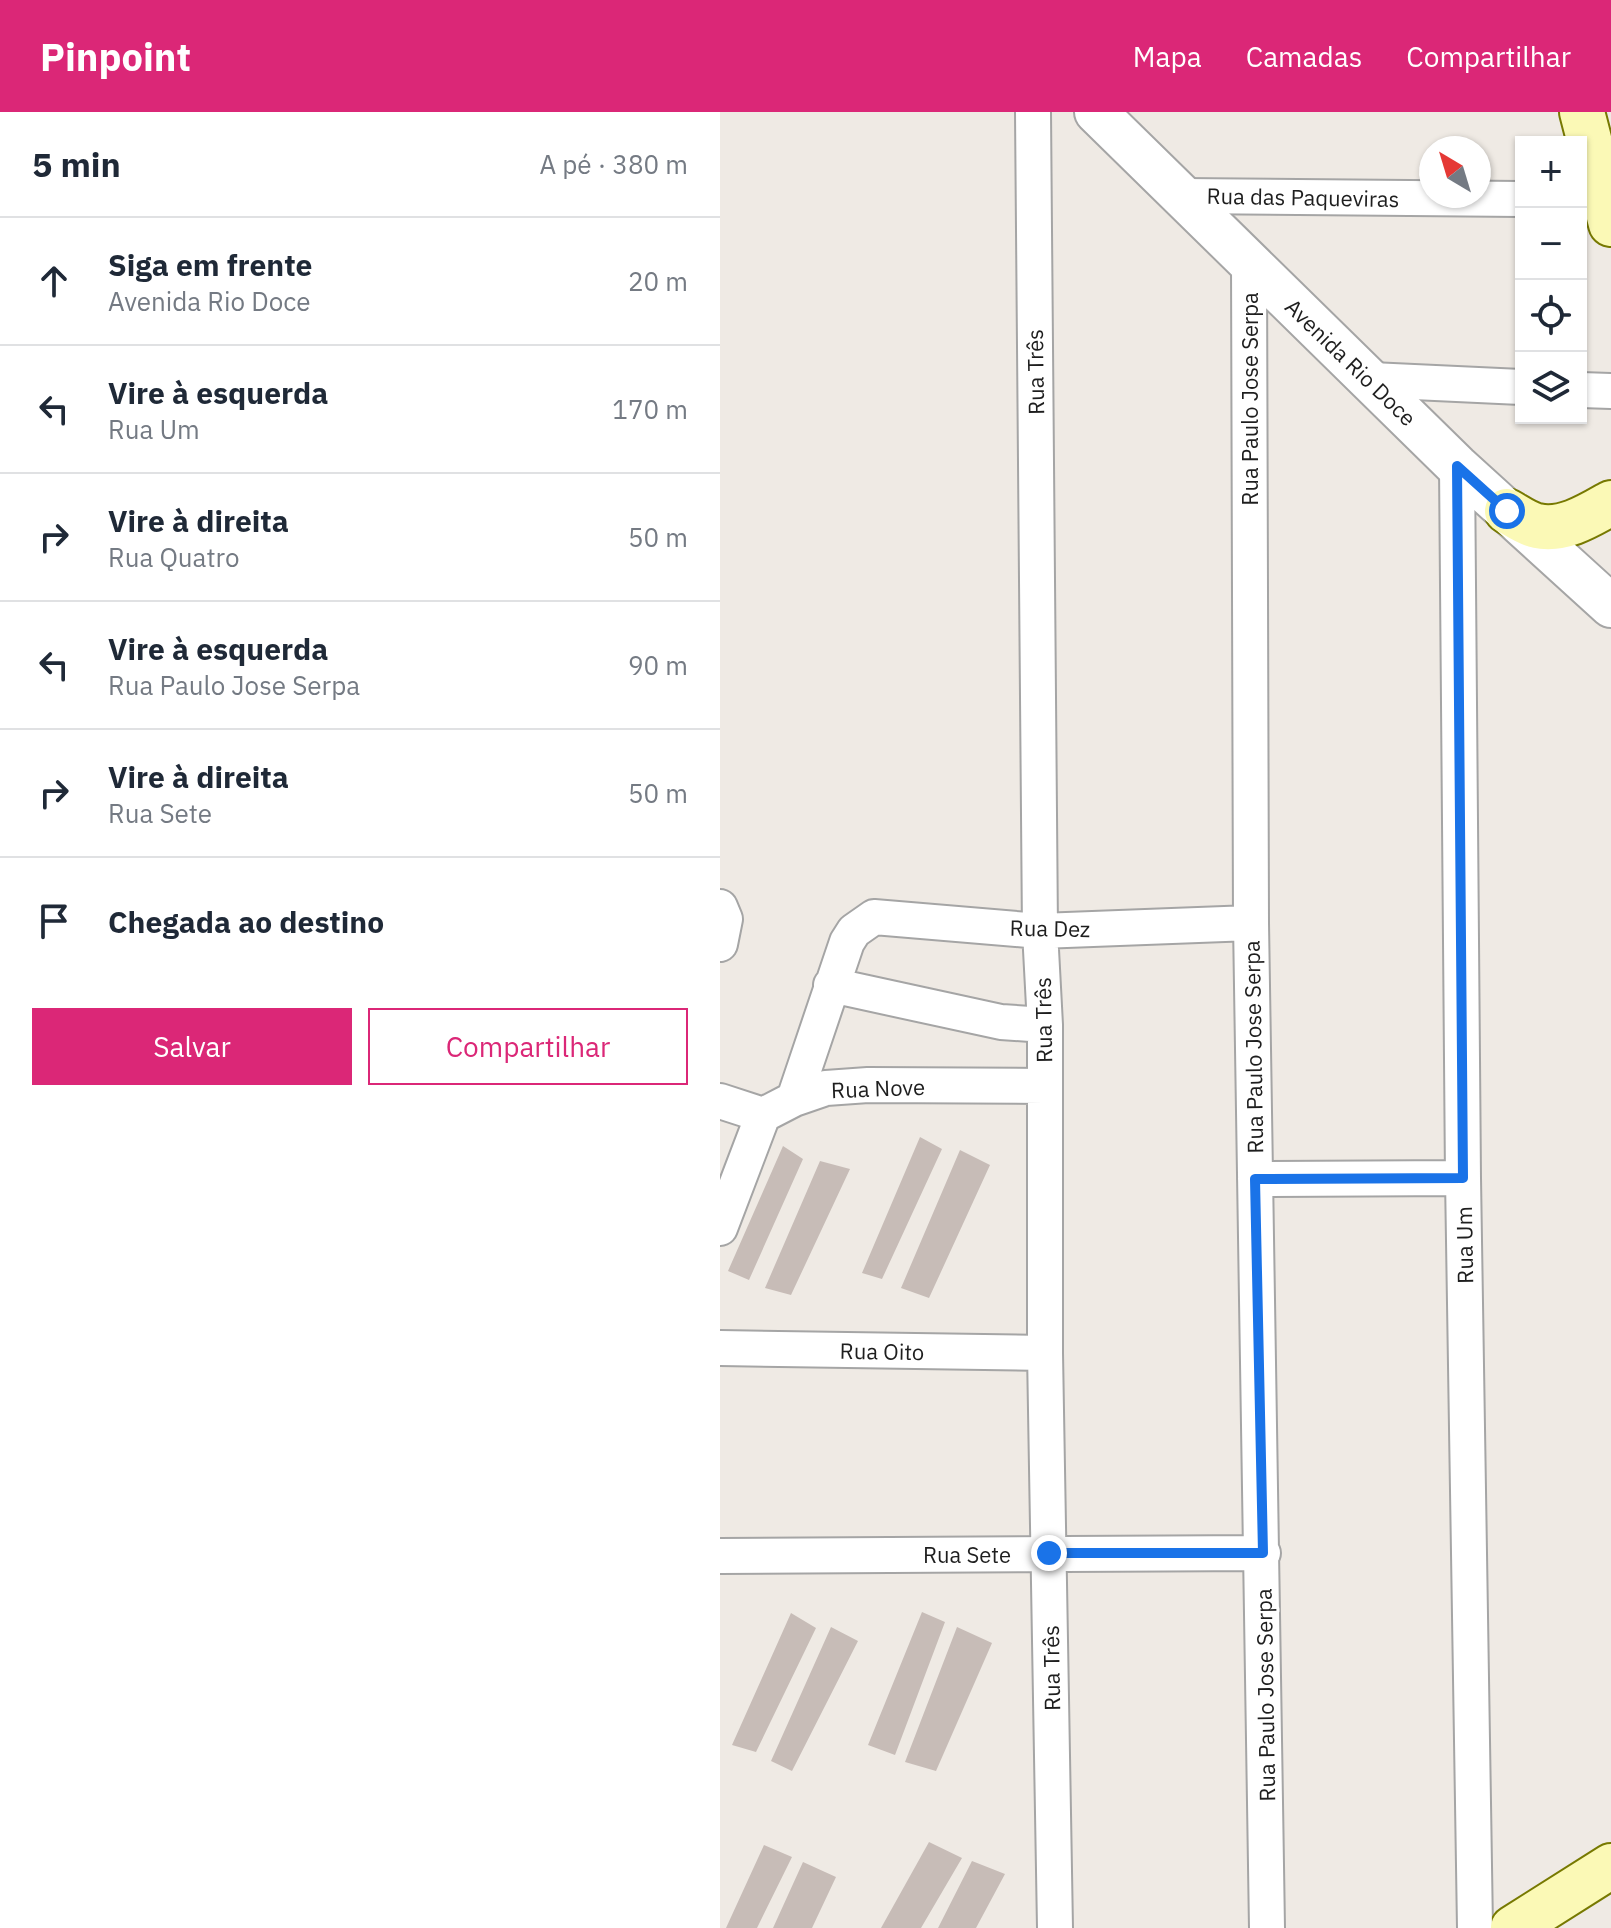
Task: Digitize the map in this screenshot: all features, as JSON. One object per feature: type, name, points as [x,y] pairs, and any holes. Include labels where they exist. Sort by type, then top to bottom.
[{"type":"main road","points":[[1582,112],[1599,208]]},
{"type":"main road","points":[[1507,511],[1537,526],[1557,527],[1585,518],[1611,503]]},
{"type":"main road","points":[[1513,1928],[1611,1866]]},
{"type":"street","name":"Rua Três","points":[[1033,112],[1040,931],[1045,1025],[1045,1353],[1055,1928]]},
{"type":"street","name":"Avenida Rio Doce","points":[[1096,112],[1457,466],[1611,606]]},
{"type":"street","name":"Rua das Paqueviras","points":[[1182,196],[1515,199]]},
{"type":"street","name":"Rua Paulo Jose Serpa","points":[[1249,262],[1251,923],[1267,1928]]},
{"type":"street","points":[[1371,380],[1515,387]]},
{"type":"street","points":[[1587,390],[1611,391]]},
{"type":"street","name":"Rua Um","points":[[1457,466],[1463,1178],[1475,1928]]},
{"type":"street","name":"Rua Dez","points":[[831,985],[847,942],[854,931],[874,917],[1040,931],[1251,923]]},
{"type":"street","points":[[794,1099],[831,985],[1001,1022],[1045,1025]]},
{"type":"street","name":"Rua Nove","points":[[763,1115],[794,1099],[826,1088],[868,1085],[1044,1086]]},
{"type":"street","points":[[720,1101],[763,1115],[720,1228]]},
{"type":"street","points":[[1255,1179],[1463,1178]]},
{"type":"street","name":"Rua Oito","points":[[720,1348],[1045,1353]]},
{"type":"street","name":"Rua Sete","points":[[720,1556],[1263,1553]]},
{"type":"building","points":[[920,1137],[942,1149],[882,1279],[862,1273]]},
{"type":"building","points":[[783,1146],[803,1159],[749,1280],[728,1271]]},
{"type":"building","points":[[960,1150],[990,1165],[929,1298],[901,1288]]},
{"type":"building","points":[[820,1161],[850,1169],[791,1295],[765,1288]]},
{"type":"building","points":[[922,1612],[945,1622],[895,1755],[868,1745]]},
{"type":"building","points":[[791,1613],[816,1628],[756,1752],[732,1745]]},
{"type":"building","points":[[831,1627],[858,1641],[792,1771],[771,1761]]},
{"type":"building","points":[[957,1627],[992,1643],[936,1771],[905,1762]]},
{"type":"building","points":[[929,1842],[962,1858],[921,1928],[881,1928]]},
{"type":"building","points":[[764,1845],[792,1857],[757,1928],[726,1928]]},
{"type":"building","points":[[972,1861],[1005,1874],[976,1928],[938,1928]]},
{"type":"building","points":[[803,1862],[836,1877],[812,1928],[773,1928]]},
{"type":"route","points":[[1049,1553],[1263,1553],[1255,1179],[1463,1178],[1457,466],[1507,511]]}]
